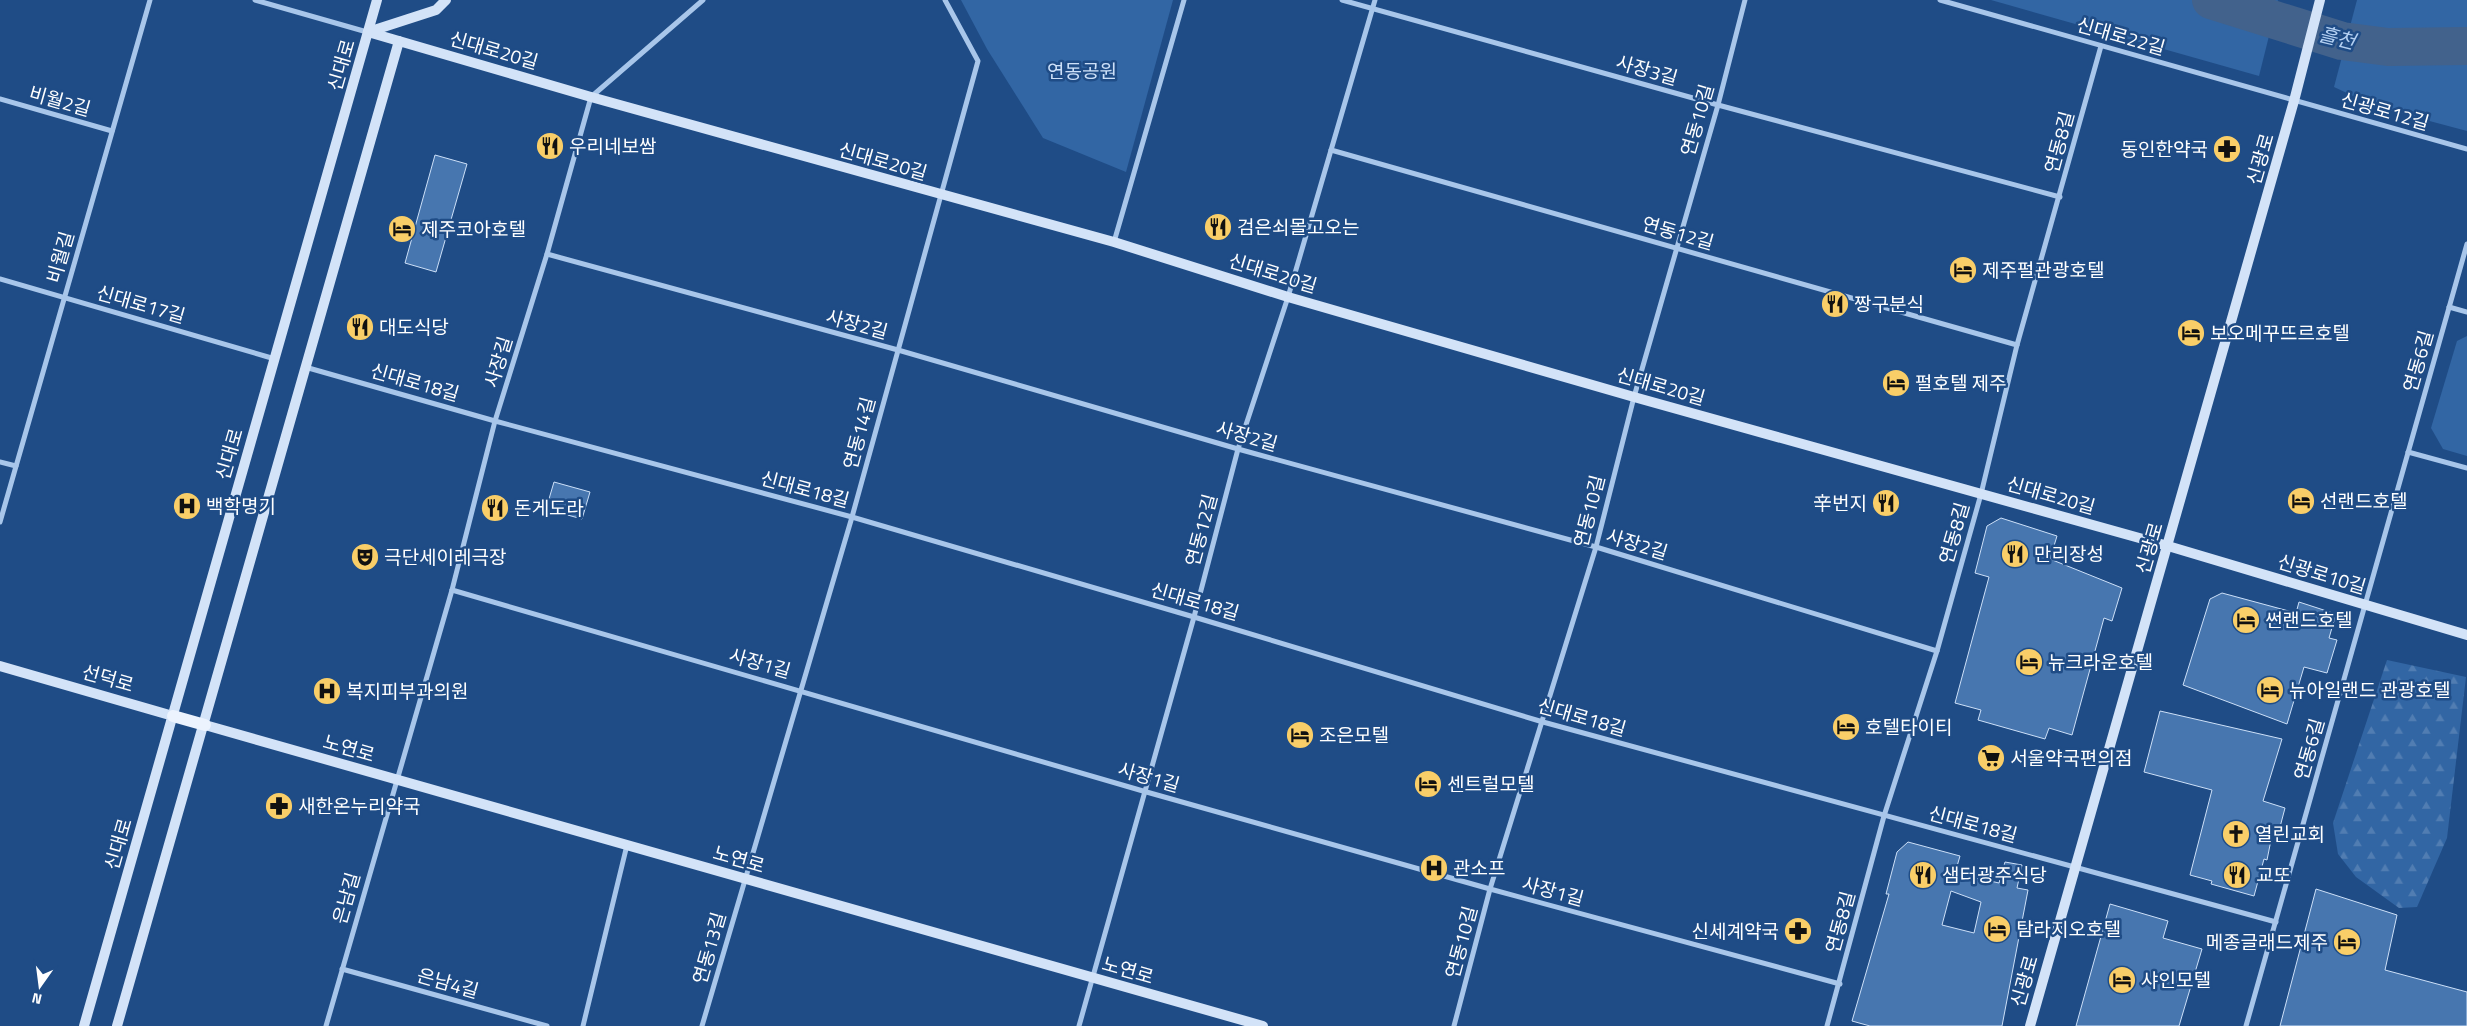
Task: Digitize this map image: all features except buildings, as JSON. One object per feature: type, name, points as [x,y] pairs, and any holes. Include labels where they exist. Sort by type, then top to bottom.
[{"type":"main road","points":[[368,32],[377,0]]},
{"type":"main road","name":"신대로","points":[[84,1026],[368,32],[436,10],[446,0]]},
{"type":"main road","name":"신광로","points":[[2030,1026],[2300,80],[2320,0]]},
{"type":"main road","name":"신대로20길","points":[[368,32],[591,97],[1114,242],[1288,297],[1634,397],[2168,546]]},
{"type":"main road","points":[[118,1026],[399,41]]},
{"type":"main road","name":"신광로10길","points":[[2168,546],[2364,606],[2467,634]]},
{"type":"main road","name":"선덕로","points":[[0,666],[205,725]]},
{"type":"main road","name":"노연로","points":[[205,725],[1263,1026]]},
{"type":"street","name":"비월길","points":[[0,522],[150,0]]},
{"type":"street","points":[[255,0],[368,32]]},
{"type":"street","points":[[591,97],[703,0]]},
{"type":"street","name":"연동14길","points":[[744,878],[802,691],[852,517],[978,61],[945,0]]},
{"type":"street","points":[[1114,242],[1184,0]]},
{"type":"street","name":"사장3길","points":[[1342,0],[1718,105],[2060,197]]},
{"type":"street","name":"연동12길","points":[[1079,1026],[1194,617],[1238,449],[1288,297],[1375,0]]},
{"type":"street","name":"연동10길","points":[[1454,1026],[1490,890],[1596,547],[1634,397],[1718,105],[1744,0]]},
{"type":"street","name":"신대로22길","points":[[1940,0],[2294,101]]},
{"type":"street","name":"연동8길","points":[[1827,1026],[1840,984],[1884,816],[1937,651],[1981,494],[2017,345],[2101,46]]},
{"type":"street","name":"사장길","points":[[395,779],[452,590],[495,421],[547,254],[591,97]]},
{"type":"street","name":"비월2길","points":[[0,99],[112,131]]},
{"type":"street","name":"신광로12길","points":[[2294,101],[2467,149]]},
{"type":"street","name":"연동12길","points":[[1331,150],[2017,345]]},
{"type":"street","name":"연동6길","points":[[2246,1026],[2467,244]]},
{"type":"street","name":"사장2길","points":[[547,254],[898,350],[1238,449],[1596,547],[1937,651]]},
{"type":"street","name":"신대로17길","points":[[0,279],[275,358]]},
{"type":"street","points":[[2449,307],[2467,312]]},
{"type":"street","name":"신대로18길","points":[[305,367],[495,421],[852,517],[1543,722],[2276,922]]},
{"type":"street","points":[[2408,452],[2467,468]]},
{"type":"street","points":[[0,462],[16,466]]},
{"type":"street","name":"사장1길","points":[[452,590],[1490,890],[1840,984]]},
{"type":"street","name":"은남길","points":[[326,1026],[395,779]]},
{"type":"street","points":[[583,1026],[626,845]]},
{"type":"street","name":"연동13길","points":[[702,1026],[744,878]]},
{"type":"street","name":"은남4길","points":[[342,969],[547,1026]]},
{"type":"green space","name":"연동공원","points":[[961,0],[1173,0],[1126,172],[1043,138],[987,49]]},
{"type":"green space","points":[[1991,0],[2278,0],[2259,76]]},
{"type":"green space","points":[[2357,0],[2467,0],[2467,131],[2377,107],[2334,87]]},
{"type":"green space","points":[[2467,336],[2467,456],[2443,449],[2431,428],[2457,341]]},
{"type":"green space","points":[[2387,660],[2466,677],[2447,838],[2417,907],[2399,908],[2356,877],[2338,854],[2333,823]]},
{"type":"waterway","name":"흘천","points":[[2211,0],[2342,41],[2388,47],[2467,46]]},
{"type":"place","name":"우리네보쌈","points":[[550,146]]},
{"type":"place","name":"동인한약국","points":[[2227,149]]},
{"type":"place","name":"검은쇠몰고오는","points":[[1218,227]]},
{"type":"place","name":"제주코아호텔","points":[[402,229]]},
{"type":"place","name":"제주펄관광호텔","points":[[1963,270]]},
{"type":"place","name":"짱구분식","points":[[1835,304]]},
{"type":"place","name":"대도식당","points":[[360,327]]},
{"type":"place","name":"보오메꾸뜨르호텔","points":[[2191,333]]},
{"type":"place","name":"펄호텔 제주","points":[[1896,383]]},
{"type":"place","name":"선랜드호텔","points":[[2301,501]]},
{"type":"place","name":"辛번지","points":[[1886,503]]},
{"type":"place","name":"백학명기","points":[[187,506]]},
{"type":"place","name":"돈게도라","points":[[495,508]]},
{"type":"place","name":"만리장성","points":[[2015,554]]},
{"type":"place","name":"극단세이레극장","points":[[365,557]]},
{"type":"place","name":"썬랜드호텔","points":[[2246,620]]},
{"type":"place","name":"뉴크라운호텔","points":[[2029,662]]},
{"type":"place","name":"뉴아일랜드 관광호텔","points":[[2270,690]]},
{"type":"place","name":"복지피부과의원","points":[[327,691]]},
{"type":"place","name":"호텔타이티","points":[[1846,727]]},
{"type":"place","name":"조은모텔","points":[[1300,735]]},
{"type":"place","name":"서울약국편의점","points":[[1991,758]]},
{"type":"place","name":"센트럴모텔","points":[[1428,784]]},
{"type":"place","name":"새한온누리약국","points":[[279,806]]},
{"type":"place","name":"열린교회","points":[[2236,834]]},
{"type":"place","name":"관소프","points":[[1434,868]]},
{"type":"place","name":"샘터광주식당","points":[[1923,875]]},
{"type":"place","name":"교또","points":[[2237,875]]},
{"type":"place","name":"탐라지오호텔","points":[[1997,929]]},
{"type":"place","name":"신세계약국","points":[[1798,931]]},
{"type":"place","name":"메종글래드제주","points":[[2347,942]]},
{"type":"place","name":"샤인모텔","points":[[2122,980]]}]
